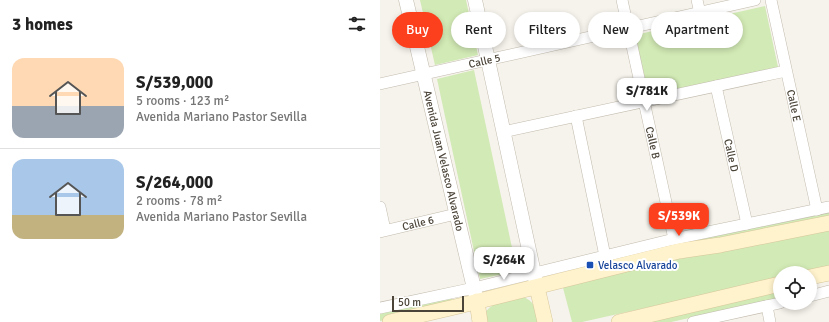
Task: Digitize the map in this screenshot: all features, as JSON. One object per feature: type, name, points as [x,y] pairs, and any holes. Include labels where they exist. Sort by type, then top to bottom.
[{"type":"main road","points":[[390,322],[475,295],[536,280],[829,223]]},
{"type":"main road","points":[[817,276],[829,273]]},
{"type":"main road","points":[[536,280],[546,322]]},
{"type":"main road","points":[[619,322],[773,286]]},
{"type":"main road","name":"Avenida Juan Velasco Alvarado","points":[[475,295],[480,322]]},
{"type":"street","name":"Avenida Juan Velasco Alvarado","points":[[406,0],[475,295]]},
{"type":"street","points":[[475,0],[536,280],[605,256],[674,239],[829,207]]},
{"type":"street","name":"Calle B","points":[[622,0],[624,12]]},
{"type":"street","points":[[697,0],[700,12]]},
{"type":"street","name":"Calle 5","points":[[704,12],[755,0]]},
{"type":"street","name":"Calle E","points":[[771,0],[817,210]]},
{"type":"street","name":"Calle 5","points":[[380,84],[588,38]]},
{"type":"street","name":"Calle B","points":[[632,48],[674,239]]},
{"type":"street","points":[[503,132],[786,71]]},
{"type":"street","name":"Calle D","points":[[716,86],[747,224]]},
{"type":"street","points":[[576,116],[605,256]]},
{"type":"street","points":[[380,207],[383,231]]},
{"type":"street","name":"Calle 6","points":[[383,231],[456,214]]},
{"type":"street","points":[[817,294],[829,291]]},
{"type":"street","points":[[380,308],[475,295]]},
{"type":"street","points":[[694,322],[773,305]]},
{"type":"street","points":[[767,306],[770,322]]},
{"type":"green space","points":[[420,0],[466,0],[469,12],[451,12],[451,48],[476,48],[478,55],[435,65],[431,48],[443,48],[443,12],[423,12]]},
{"type":"green space","points":[[765,6],[778,67],[649,96],[638,48],[643,48],[643,33],[651,31],[651,48],[743,48],[743,12],[738,12]]},
{"type":"green space","points":[[474,70],[517,271],[480,279],[437,79]]},
{"type":"green space","points":[[829,211],[829,218],[665,247]]},
{"type":"green space","points":[[829,228],[829,267],[817,270],[817,266],[773,266],[773,280],[582,322],[572,322],[562,284],[589,276]]},
{"type":"green space","points":[[773,291],[773,300],[671,322],[635,322]]},
{"type":"green space","points":[[451,296],[453,304],[380,321],[380,312]]},
{"type":"green space","points":[[521,296],[532,303],[541,322],[482,322],[484,315],[491,306],[502,301]]},
{"type":"place","name":"Velasco Alvarado","points":[[590,265]]}]
